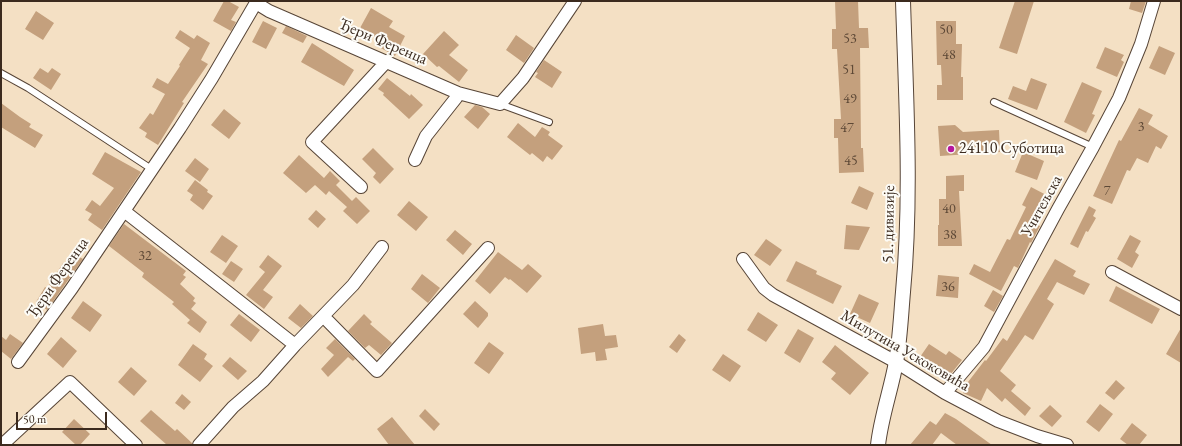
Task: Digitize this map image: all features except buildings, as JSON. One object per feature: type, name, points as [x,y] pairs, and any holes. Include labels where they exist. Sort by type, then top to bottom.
[{"type":"street","points":[[500,104],[523,78],[575,1]]},
{"type":"street","name":"51. дивизије","points":[[878,445],[880,428],[896,362],[904,291],[907,220],[903,1]]},
{"type":"street","name":"Учитељска","points":[[945,393],[984,347],[1093,147],[1119,98],[1141,44],[1154,1]]},
{"type":"street","name":"Ђери Ференца","points":[[18,362],[72,288],[153,170],[212,78],[256,2],[269,11],[458,93],[500,104]]},
{"type":"street","points":[[361,187],[312,142],[387,61]]},
{"type":"street","points":[[415,160],[426,136],[456,98],[458,93]]},
{"type":"street","points":[[124,211],[295,345]]},
{"type":"street","points":[[199,445],[233,407],[263,381],[295,345],[353,285],[382,246]]},
{"type":"street","points":[[323,316],[378,371],[488,248]]},
{"type":"street","name":"Милутина Ускоковића","points":[[743,259],[764,288],[772,295],[896,362],[945,393],[998,421],[1037,436],[1067,445]]},
{"type":"street","points":[[1112,272],[1181,309]]},
{"type":"street","points":[[2,445],[70,382],[136,445]]},
{"type":"lane","points":[[1,73],[28,88],[153,170]]},
{"type":"lane","points":[[994,102],[1093,147]]},
{"type":"lane","points":[[500,104],[549,122]]},
{"type":"place","name":"24110 Суботица","points":[[951,149]]}]
